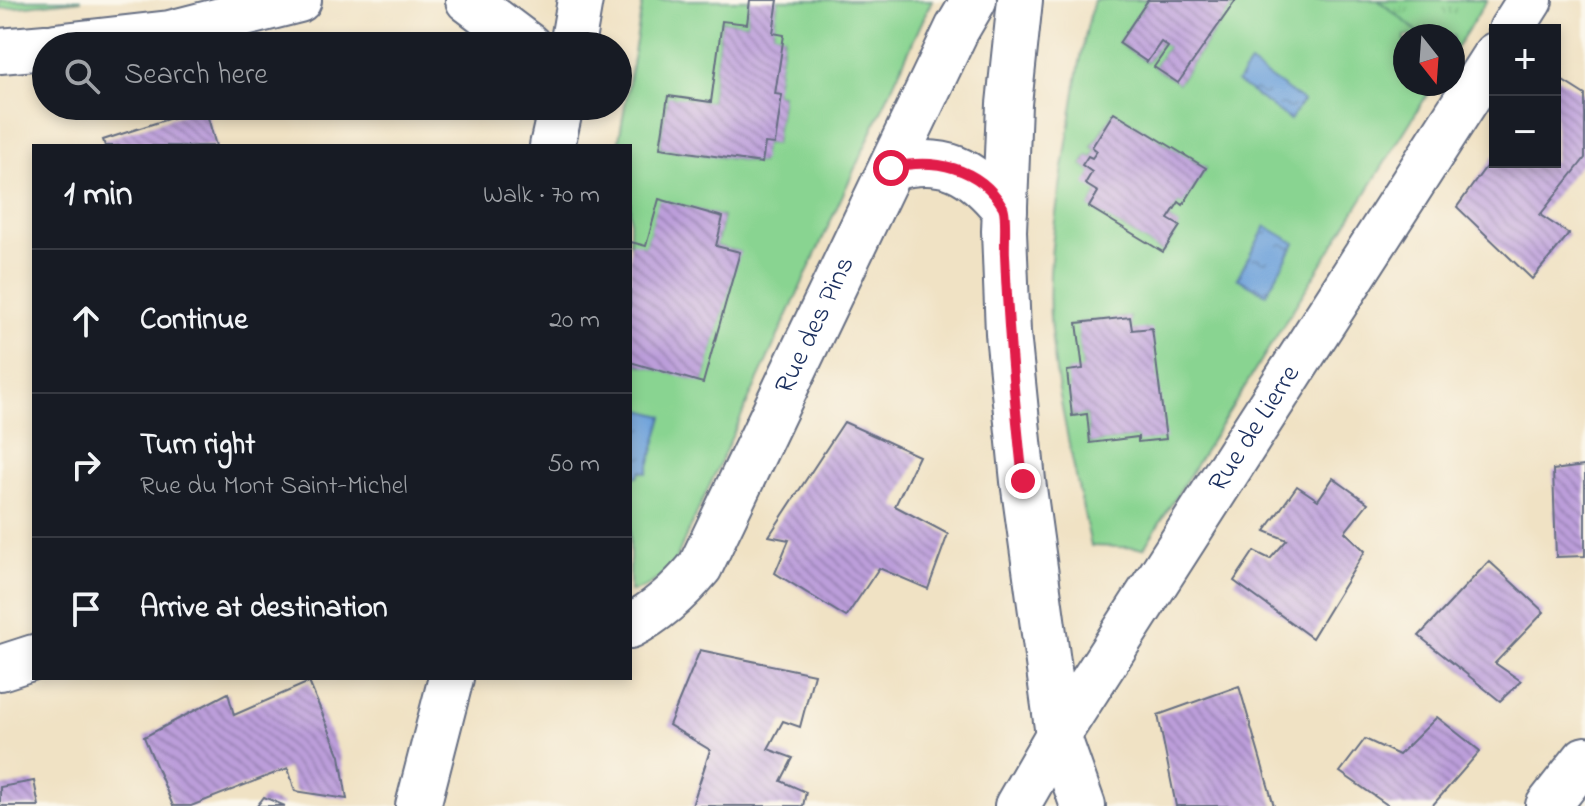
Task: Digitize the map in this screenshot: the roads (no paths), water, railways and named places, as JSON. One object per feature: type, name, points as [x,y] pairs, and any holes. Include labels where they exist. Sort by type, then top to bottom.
[{"type":"street","points":[[174,32],[299,0]]},
{"type":"street","points":[[468,0],[510,32]]},
{"type":"street","points":[[574,32],[580,0]]},
{"type":"street","name":"Rue des Pins","points":[[632,625],[647,618],[677,594],[700,567],[957,29],[974,0]]},
{"type":"street","points":[[1020,0],[1009,104],[1005,210],[1009,348],[1023,481],[1058,735],[1083,806]]},
{"type":"street","points":[[1515,24],[1530,0]]},
{"type":"street","points":[[0,51],[32,48]]},
{"type":"street","name":"Rue de Lierre","points":[[1017,806],[1058,735],[1489,64]]},
{"type":"street","points":[[552,144],[558,120]]},
{"type":"street","points":[[891,168],[930,162],[970,173],[987,187],[1005,210]]},
{"type":"street","points":[[0,668],[32,658]]},
{"type":"street","points":[[418,806],[450,680]]},
{"type":"street","points":[[1548,806],[1585,759]]},
{"type":"water","points":[[1250,64],[1303,101],[1290,120],[1237,82]]},
{"type":"water","points":[[1266,226],[1295,243],[1266,294],[1237,278]]},
{"type":"water","points":[[634,408],[663,416],[647,473],[641,471],[632,478]]}]
